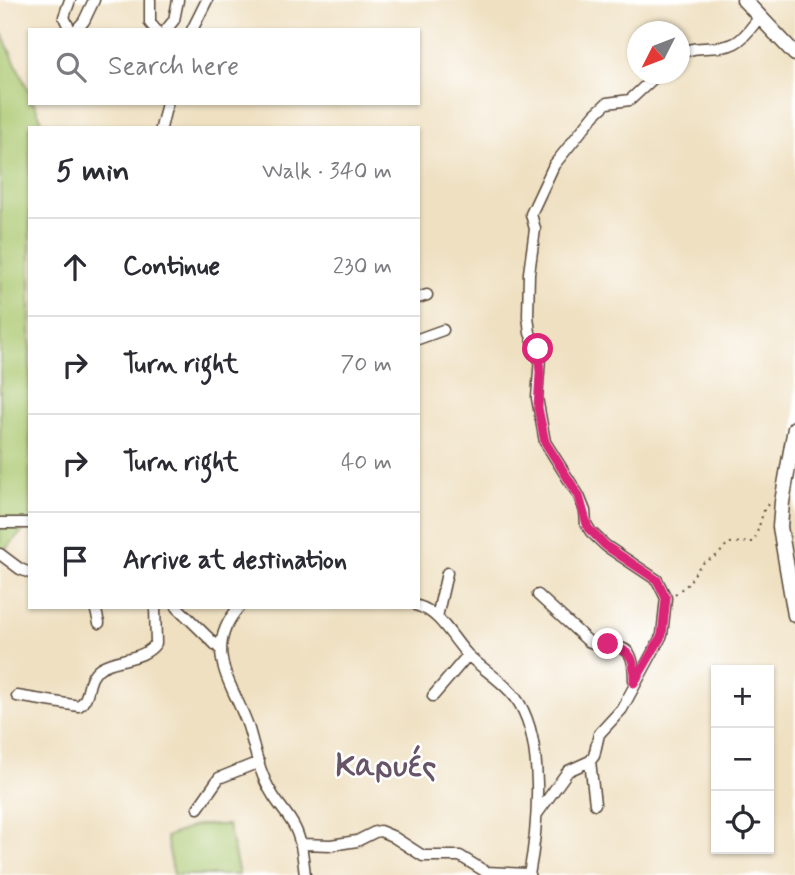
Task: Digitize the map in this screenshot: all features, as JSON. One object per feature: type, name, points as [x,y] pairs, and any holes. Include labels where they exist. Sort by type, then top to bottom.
[{"type":"main road","points":[[744,0],[795,54]]},
{"type":"main road","points":[[795,428],[780,527],[795,615]]},
{"type":"street","points":[[69,28],[64,18],[70,0]]},
{"type":"street","points":[[78,28],[94,0]]},
{"type":"street","points":[[150,0],[150,23],[154,28]]},
{"type":"street","points":[[168,28],[174,20],[178,0]]},
{"type":"street","points":[[193,28],[207,0]]},
{"type":"street","points":[[690,49],[733,44],[741,39],[759,18]]},
{"type":"street","points":[[537,814],[561,778],[594,756],[599,734],[622,709],[662,635],[666,598],[657,580],[606,546],[588,528],[579,496],[545,442],[537,398],[540,357],[528,324],[527,294],[535,238],[531,214],[554,165],[603,106],[630,100],[647,84]]},
{"type":"street","points":[[161,126],[167,105]]},
{"type":"street","points":[[420,338],[443,330]]},
{"type":"street","points":[[0,523],[28,523]]},
{"type":"street","points":[[0,554],[28,572]]},
{"type":"street","points":[[437,617],[447,573]]},
{"type":"street","points":[[538,595],[588,641],[597,645],[608,644],[630,654],[634,660],[634,683]]},
{"type":"street","points":[[301,844],[331,845],[357,841],[380,831],[423,856],[460,856],[486,872],[529,875],[537,814],[537,774],[527,719],[513,694],[468,655],[437,617],[420,607]]},
{"type":"street","points":[[96,609],[99,623]]},
{"type":"street","points":[[17,696],[79,706],[87,698],[87,688],[98,670],[110,663],[139,656],[153,648],[156,643],[155,609]]},
{"type":"street","points":[[179,609],[221,650]]},
{"type":"street","points":[[237,609],[229,618],[221,650],[224,673],[247,725],[272,795],[294,825],[301,844],[305,875]]},
{"type":"street","points":[[433,696],[468,655]]},
{"type":"street","points":[[590,761],[595,804]]},
{"type":"street","points":[[198,808],[219,778],[259,762]]},
{"type":"path","points":[[664,612],[678,590],[686,586],[704,561],[718,555],[728,543],[754,542],[765,507],[784,492]]},
{"type":"green space","points":[[0,30],[28,90],[28,105],[35,105],[44,126],[28,126],[28,525],[0,555]]},
{"type":"green space","points":[[197,825],[228,825],[239,875],[174,875],[166,837]]},
{"type":"district","name":"Καρυές","points":[[386,765]]},
{"type":"route","points":[[538,349],[538,408],[545,442],[579,496],[588,528],[606,546],[657,580],[666,598],[662,635],[634,683],[634,660],[621,648],[608,644]]}]
